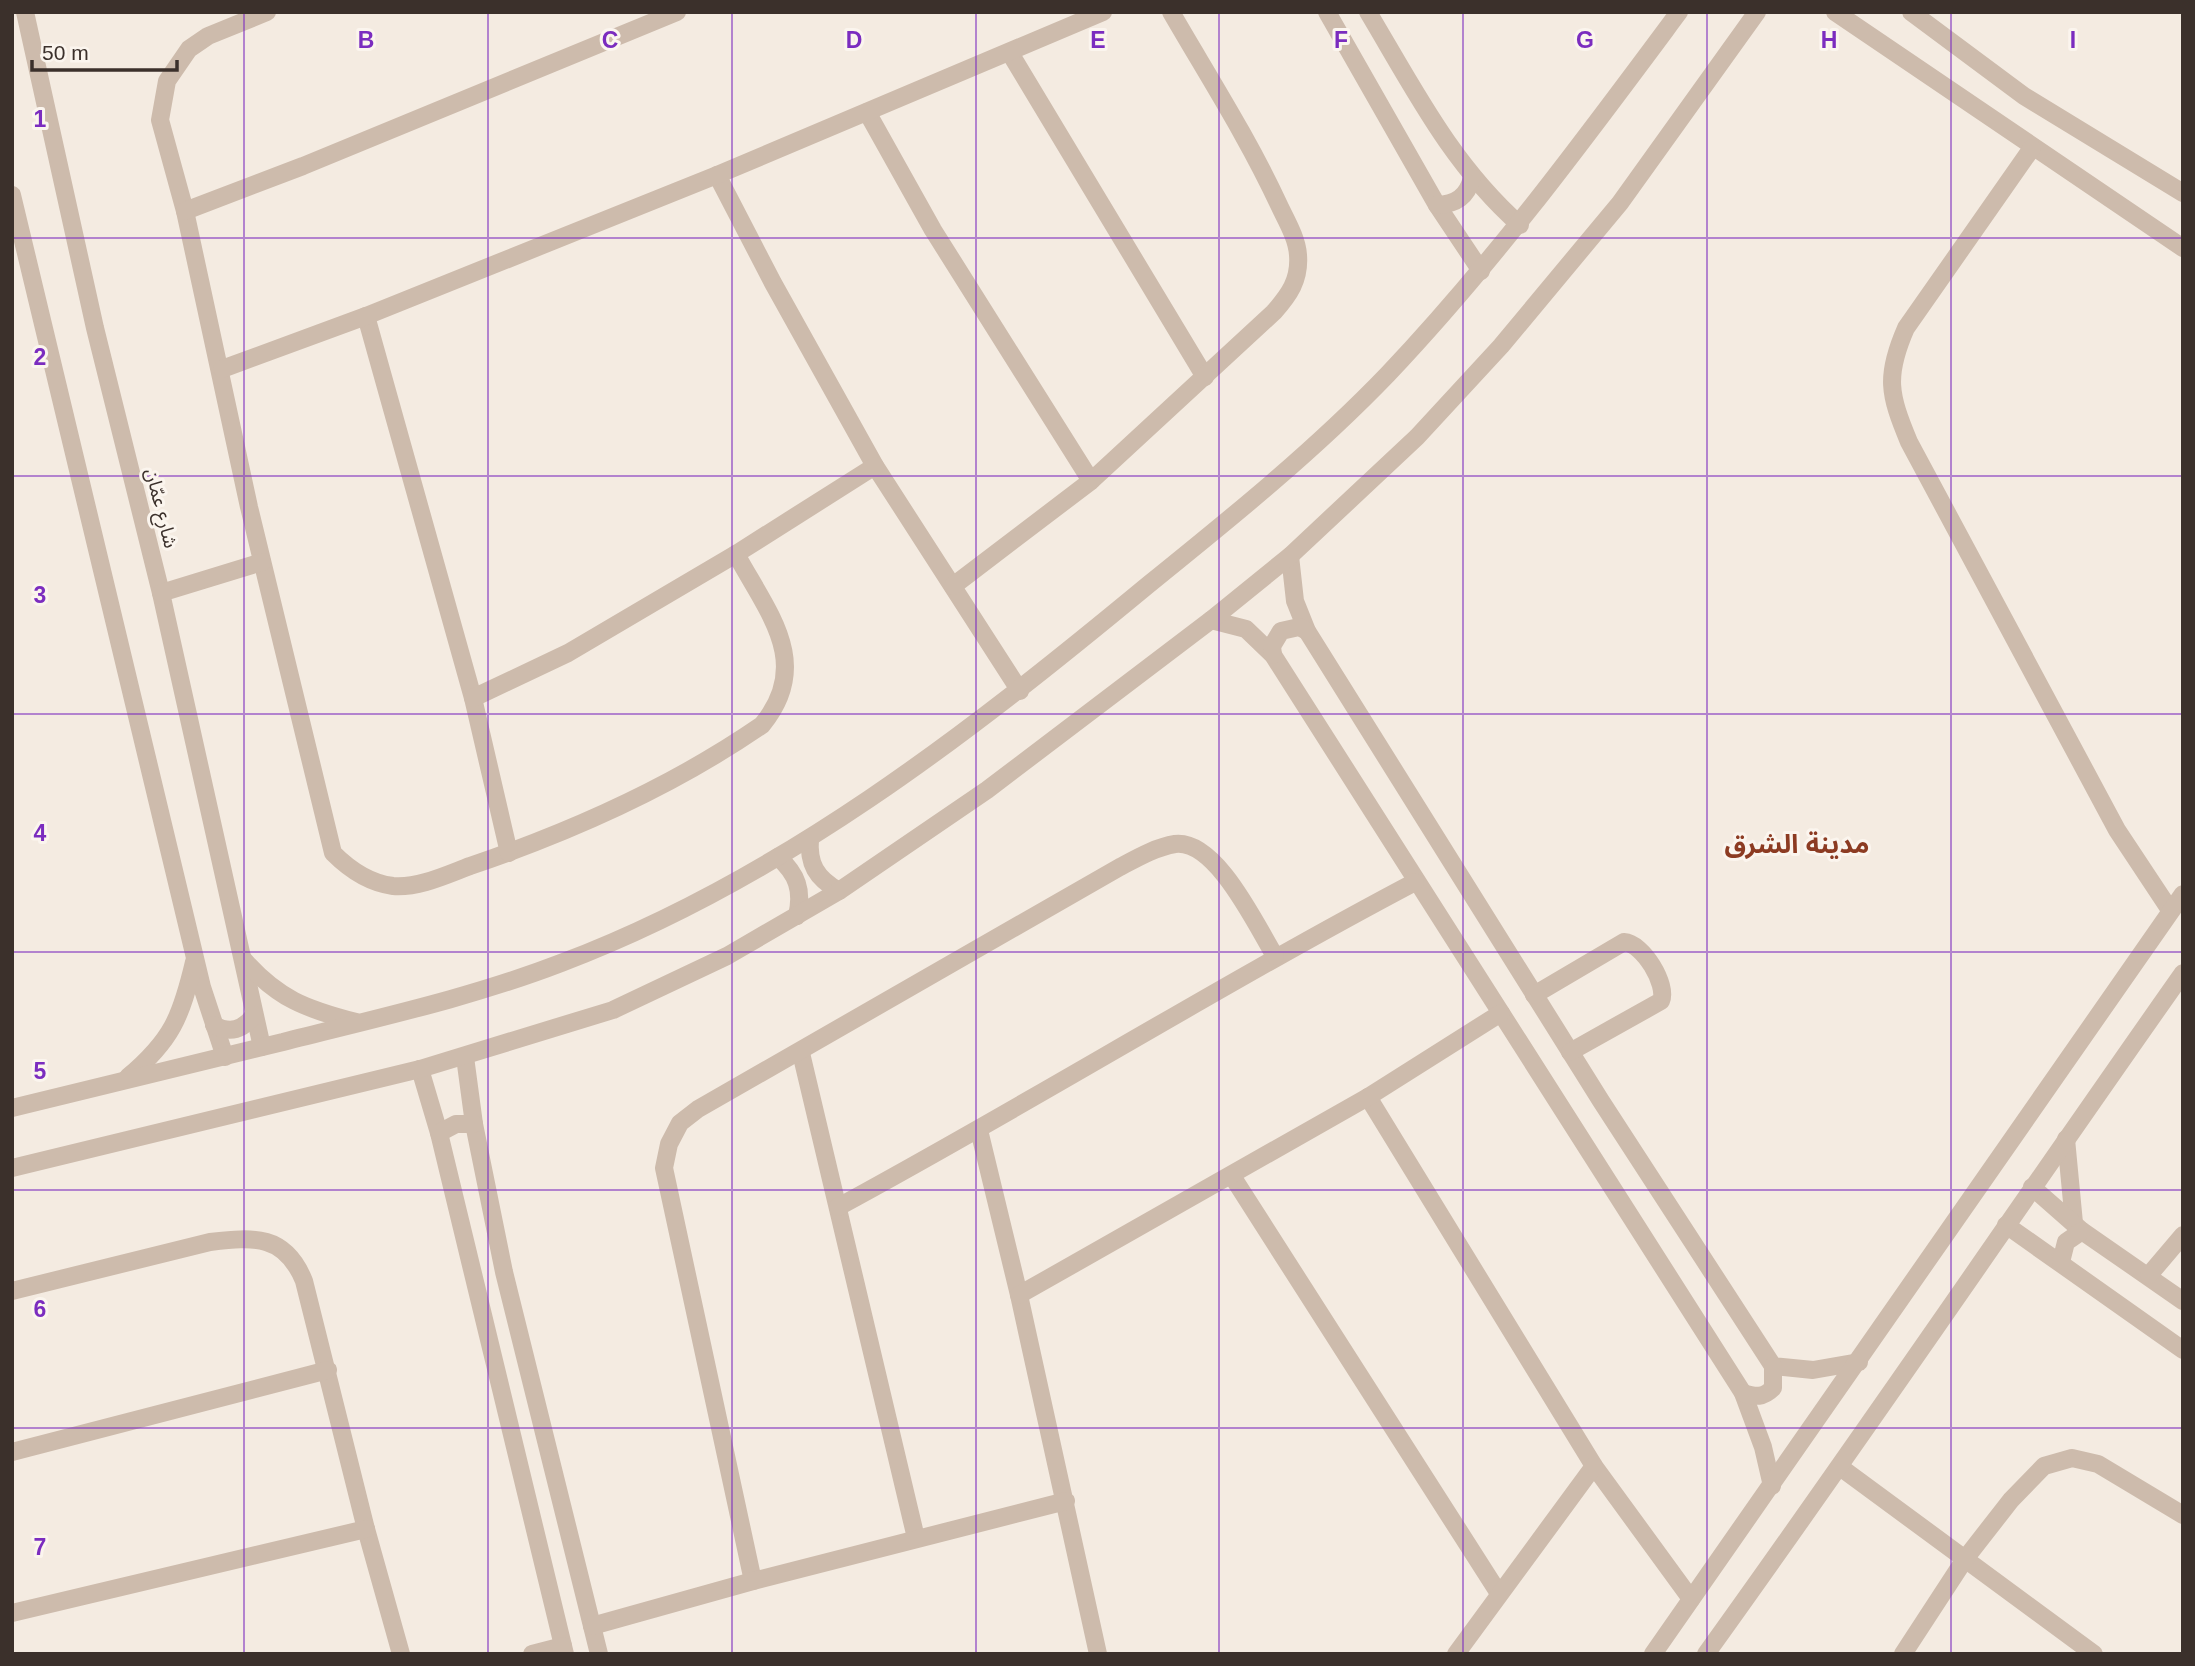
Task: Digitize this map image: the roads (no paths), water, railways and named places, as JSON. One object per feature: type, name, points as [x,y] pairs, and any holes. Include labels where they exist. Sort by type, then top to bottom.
[{"type":"street","name":"شارع عمّان","points":[[25,12],[95,328],[161,593],[262,1047]]},
{"type":"street","points":[[267,12],[208,36],[189,49],[167,81],[160,120],[185,211],[222,369],[262,562],[333,853],[348,868],[393,886],[419,884],[509,853],[623,807],[734,744],[762,725],[778,706],[786,677],[783,641],[736,554]]},
{"type":"street","points":[[185,211],[303,166],[677,12]]},
{"type":"street","points":[[222,369],[366,316],[717,175],[1103,12]]},
{"type":"street","points":[[953,586],[1091,481],[1205,377],[1292,292],[1298,272],[1298,252],[1270,185],[1171,12]]},
{"type":"street","points":[[1327,12],[1437,205],[1481,271]]},
{"type":"street","points":[[1368,12],[1450,151],[1472,178],[1520,225]]},
{"type":"street","points":[[12,1108],[457,999],[564,962],[697,903],[810,838],[901,777],[1020,691],[1334,429],[1481,271],[1520,225],[1679,12]]},
{"type":"street","points":[[12,1168],[420,1069],[613,1010],[727,956],[839,891],[987,790],[1211,620],[1290,556],[1417,437],[1501,346],[1620,203],[1757,12]]},
{"type":"street","points":[[1835,12],[2183,248]]},
{"type":"street","points":[[1911,12],[2024,96],[2183,194]]},
{"type":"street","points":[[1010,53],[1205,377]]},
{"type":"street","points":[[867,112],[933,230],[1091,481]]},
{"type":"street","points":[[2032,148],[1906,328],[1893,358],[1890,381],[1892,402],[1945,510],[2118,830],[2170,910]]},
{"type":"street","points":[[717,175],[773,283],[875,466],[1020,691]]},
{"type":"street","points":[[1437,205],[1455,202],[1462,197],[1472,178]]},
{"type":"street","points":[[12,195],[195,959],[225,1057]]},
{"type":"street","points":[[366,316],[473,698],[509,853]]},
{"type":"street","points":[[473,698],[568,653],[736,554],[875,466]]},
{"type":"street","points":[[1290,556],[1294,601],[1307,631],[1570,1052],[1728,1301],[1773,1366],[1773,1388],[1767,1394],[1755,1396],[1743,1392]]},
{"type":"street","points":[[161,593],[262,562]]},
{"type":"street","points":[[1211,620],[1246,629],[1273,655],[1415,882],[1743,1392],[1763,1447],[1772,1486]]},
{"type":"street","points":[[1273,655],[1272,646],[1281,631],[1299,627],[1307,631]]},
{"type":"street","points":[[810,838],[809,854],[814,870],[824,883],[839,891]]},
{"type":"street","points":[[753,1581],[664,1168],[669,1144],[680,1122],[723,1094],[801,1053],[1120,867],[1150,852],[1177,844],[1201,850],[1217,864],[1275,956]]},
{"type":"street","points":[[778,857],[790,868],[798,883],[801,899],[797,916]]},
{"type":"street","points":[[838,1208],[979,1130],[1275,956],[1415,882]]},
{"type":"street","points":[[1653,1654],[2183,894]]},
{"type":"street","points":[[1534,995],[1624,942],[1641,949],[1662,987],[1661,1001],[1570,1052]]},
{"type":"street","points":[[241,956],[278,993],[294,1003],[361,1023]]},
{"type":"street","points":[[124,1081],[156,1054],[166,1041],[186,994],[195,959]]},
{"type":"street","points":[[1706,1654],[1840,1467],[2183,973]]},
{"type":"street","points":[[1019,1294],[1233,1176],[1368,1097],[1501,1013]]},
{"type":"street","points":[[214,1025],[221,1029],[237,1029],[254,1015]]},
{"type":"street","points":[[801,1053],[916,1538]]},
{"type":"street","points":[[465,1057],[474,1124],[504,1272],[599,1654]]},
{"type":"street","points":[[420,1069],[439,1133],[564,1650],[532,1654]]},
{"type":"street","points":[[1368,1097],[1594,1466],[1691,1599]]},
{"type":"street","points":[[439,1133],[456,1124],[474,1124]]},
{"type":"street","points":[[979,1130],[1019,1294],[1098,1654]]},
{"type":"street","points":[[2066,1139],[2068,1184],[2078,1227]]},
{"type":"street","points":[[1233,1176],[1498,1592]]},
{"type":"street","points":[[2032,1187],[2078,1227],[2183,1301]]},
{"type":"street","points":[[2006,1225],[2183,1350]]},
{"type":"street","points":[[2061,1262],[2066,1242],[2078,1227]]},
{"type":"street","points":[[2149,1275],[2183,1236]]},
{"type":"street","points":[[12,1291],[210,1242],[255,1239],[278,1245],[296,1260],[328,1370],[366,1529],[401,1654]]},
{"type":"street","points":[[1773,1366],[1813,1370],[1859,1362]]},
{"type":"street","points":[[12,1452],[328,1370]]},
{"type":"street","points":[[1903,1654],[1965,1559],[2011,1500],[2045,1466],[2072,1458],[2098,1464],[2183,1515]]},
{"type":"street","points":[[1456,1654],[1498,1592],[1594,1466]]},
{"type":"street","points":[[1840,1467],[2094,1654]]},
{"type":"street","points":[[592,1626],[916,1538],[1066,1501]]},
{"type":"street","points":[[12,1613],[366,1529]]},
{"type":"district","name":"مدينة الشرق","points":[[1797,844]]}]
